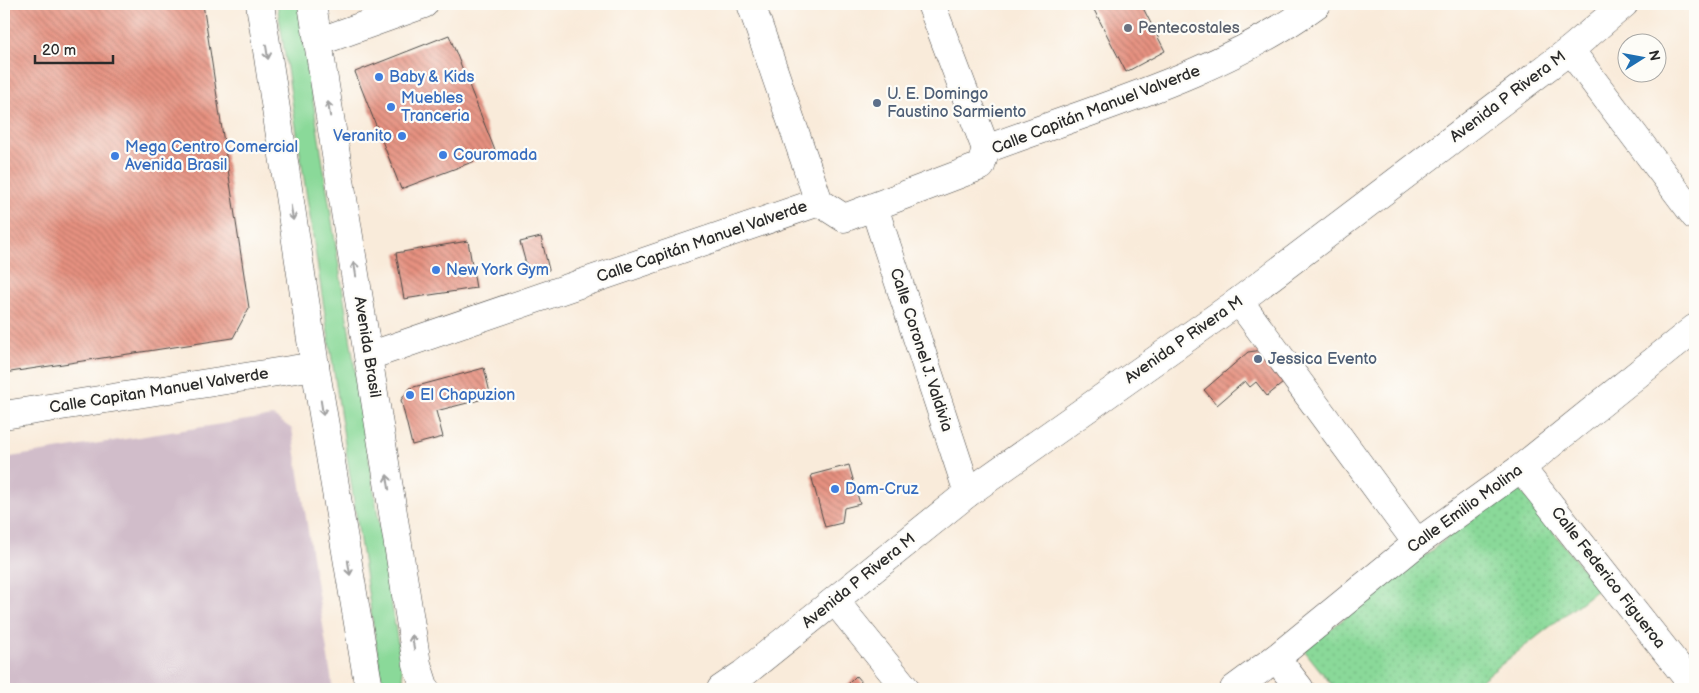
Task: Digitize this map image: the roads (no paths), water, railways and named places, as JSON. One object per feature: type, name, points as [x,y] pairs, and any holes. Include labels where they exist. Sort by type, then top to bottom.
[{"type":"street","points":[[260,4],[315,366],[369,689]]},
{"type":"street","name":"Avenida Brasil","points":[[312,4],[417,664],[425,689]]},
{"type":"street","points":[[318,42],[424,4]]},
{"type":"street","points":[[751,4],[819,202]]},
{"type":"street","points":[[931,4],[986,148]]},
{"type":"street","name":"Calle Capitán Manuel Valverde","points":[[369,356],[819,202],[844,218],[874,207],[981,166],[986,148],[1210,66],[1299,17],[1317,4]]},
{"type":"street","name":"Avenida P Rivera M","points":[[721,689],[739,682],[968,493],[1239,301],[1570,50],[1624,4]]},
{"type":"street","points":[[1570,50],[1695,216]]},
{"type":"street","name":"Calle Coronel J. Valdivia","points":[[874,207],[968,493]]},
{"type":"street","points":[[1239,301],[1417,543]]},
{"type":"street","name":"Calle Emilio Molina","points":[[1234,689],[1276,658],[1417,543],[1522,468],[1695,328]]},
{"type":"street","name":"Calle Capitan Manuel Valverde","points":[[4,415],[315,366]]},
{"type":"street","name":"Calle Federico Figueroa","points":[[1522,468],[1695,688]]},
{"type":"street","points":[[835,601],[906,689]]},
{"type":"street","points":[[1276,658],[1300,689]]},
{"type":"place","name":"Pentecostales","points":[[1128,28]]},
{"type":"place","name":"Baby & Kids","points":[[379,77]]},
{"type":"place","name":"U. E. Domingo Faustino Sarmiento","points":[[877,103]]},
{"type":"place","name":"Muebles Tranceria","points":[[391,107]]},
{"type":"place","name":"Veranito","points":[[402,136]]},
{"type":"place","name":"Couromada","points":[[443,155]]},
{"type":"place","name":"Mega Centro Comercial Avenida Brasil","points":[[115,156]]},
{"type":"place","name":"New York Gym","points":[[436,270]]},
{"type":"place","name":"Jessica Evento","points":[[1258,359]]},
{"type":"place","name":"El Chapuzion","points":[[410,395]]},
{"type":"place","name":"Dam-Cruz","points":[[835,489]]}]
